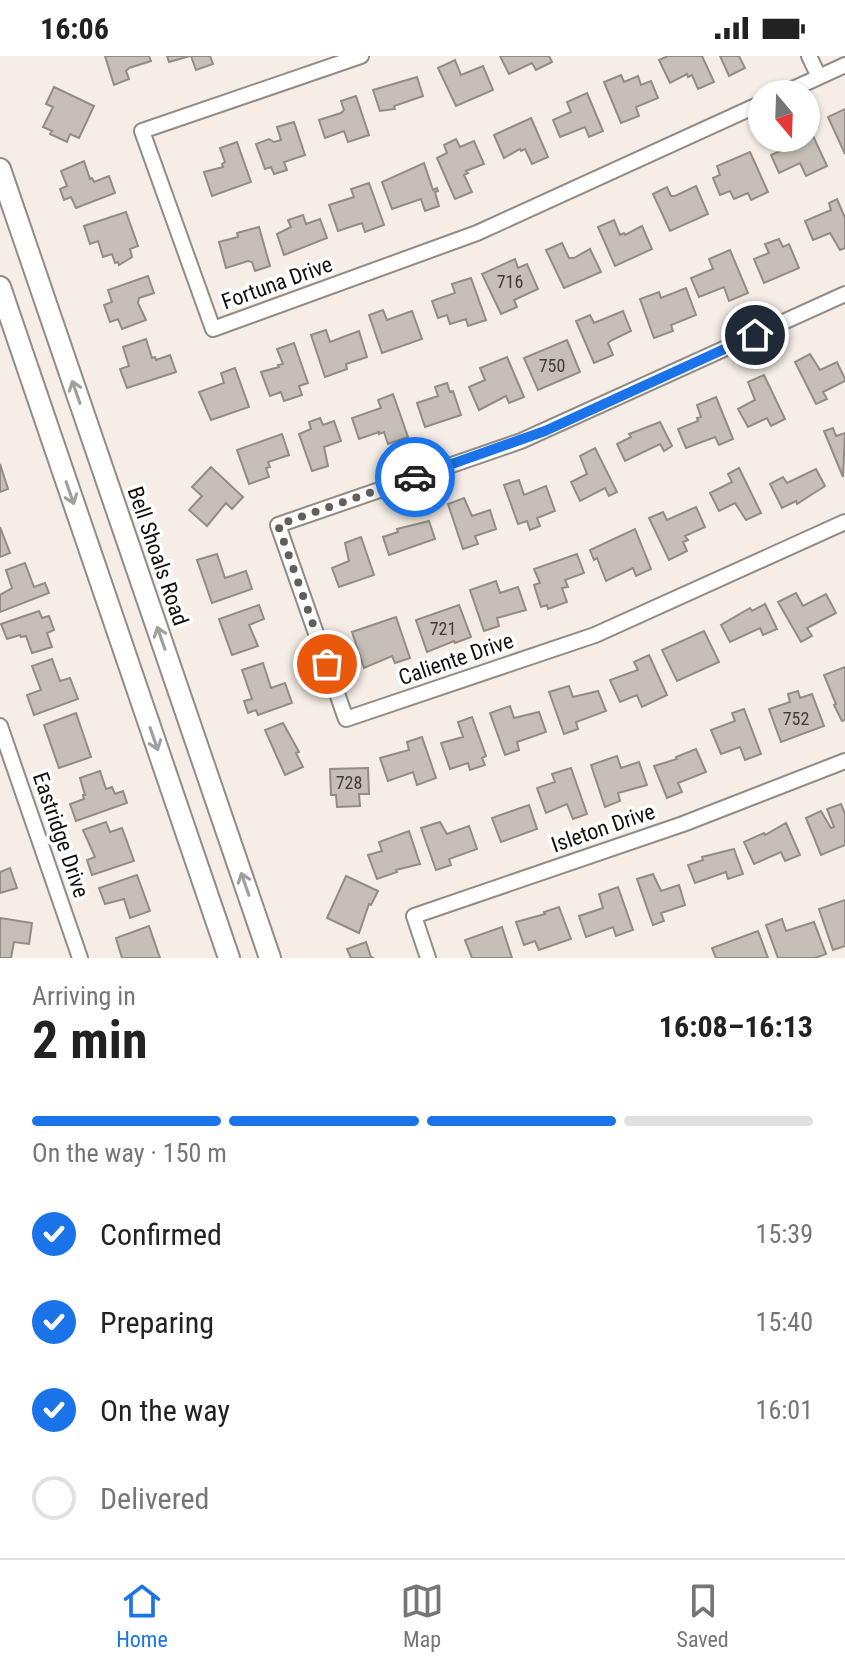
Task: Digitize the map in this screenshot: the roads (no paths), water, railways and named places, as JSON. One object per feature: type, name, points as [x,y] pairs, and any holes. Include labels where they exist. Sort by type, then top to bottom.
[{"type":"main road","name":"Bell Shoals Road","points":[[0,169],[270,958]]},
{"type":"main road","points":[[0,287],[229,958]]},
{"type":"street","name":"Fortuna Drive","points":[[361,56],[142,131],[213,329],[477,233],[748,109]]},
{"type":"street","points":[[809,56],[819,77]]},
{"type":"street","points":[[812,80],[845,65]]},
{"type":"street","name":"Caliente Drive","points":[[845,294],[545,431],[278,525],[346,719],[595,635],[845,522]]},
{"type":"street","name":"Eastridge Drive","points":[[0,726],[80,958]]},
{"type":"street","name":"Isleton Drive","points":[[428,958],[414,916],[683,824],[845,761]]}]
